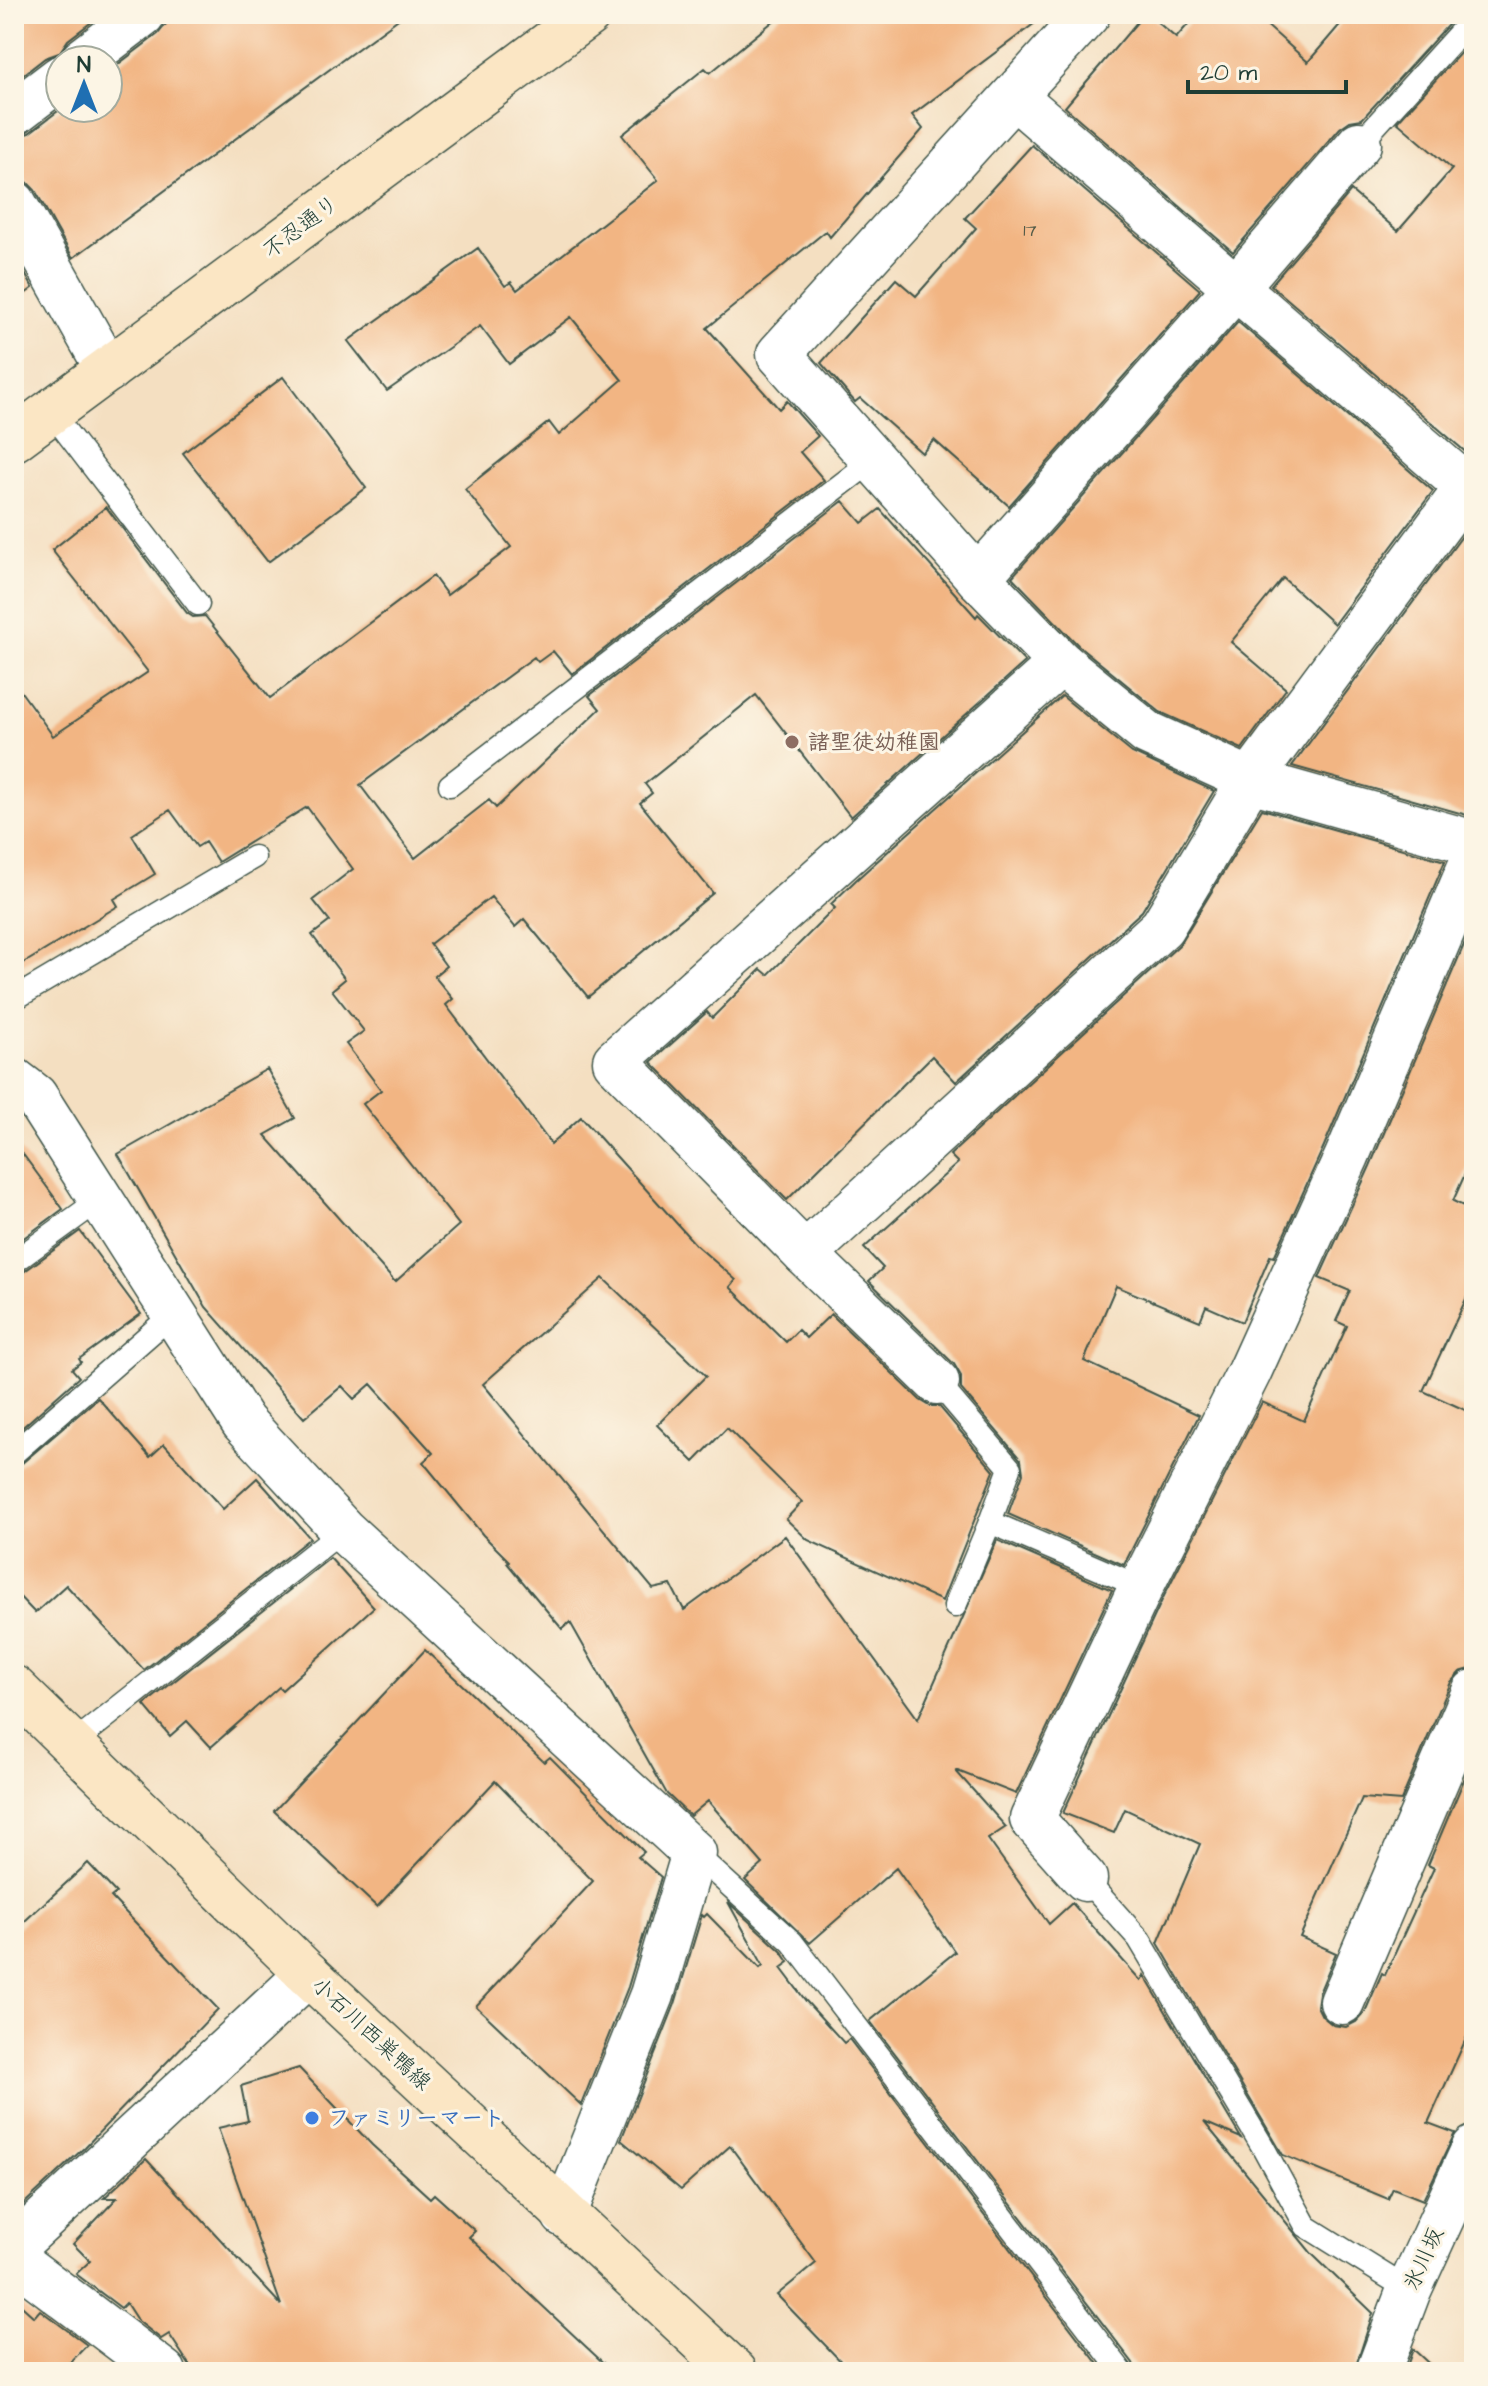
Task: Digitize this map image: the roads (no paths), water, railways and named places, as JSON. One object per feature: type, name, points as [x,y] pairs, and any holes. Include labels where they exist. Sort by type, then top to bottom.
[{"type":"main road","name":"不忍通り","points":[[14,439],[589,14]]},
{"type":"main road","name":"小石川西巣鴨線","points":[[14,1688],[308,1974],[735,2372]]},
{"type":"street","points":[[104,44],[143,14]]},
{"type":"street","points":[[1088,14],[779,354],[978,578],[1061,663],[1147,733],[1250,780],[1474,843]]},
{"type":"street","points":[[14,113],[44,90]]},
{"type":"street","points":[[805,1254],[1162,927],[1250,780],[1471,486],[1014,96]]},
{"type":"street","points":[[978,578],[1359,144]]},
{"type":"street","points":[[14,203],[108,370]]},
{"type":"street","points":[[937,1382],[805,1254],[615,1061],[1061,663]]},
{"type":"street","points":[[1085,1879],[1032,1819],[1141,1587],[1255,1358],[1353,1142],[1474,857]]},
{"type":"street","points":[[14,1080],[35,1096],[243,1422],[343,1530],[694,1853],[652,1995],[564,2215]]},
{"type":"street","points":[[1342,2002],[1474,1692]]},
{"type":"street","points":[[14,2247],[308,1974]]},
{"type":"street","name":"氷川坂","points":[[1378,2372],[1409,2290],[1470,2166]]},
{"type":"street","points":[[14,2259],[164,2372]]},
{"type":"lane","points":[[1359,144],[1474,17]]},
{"type":"lane","points":[[51,412],[198,604]]},
{"type":"lane","points":[[450,785],[872,461]]},
{"type":"lane","points":[[14,999],[254,857]]},
{"type":"lane","points":[[14,1262],[102,1198]]},
{"type":"lane","points":[[14,1453],[173,1314]]},
{"type":"lane","points":[[937,1382],[1010,1468],[955,1606]]},
{"type":"lane","points":[[990,1522],[1141,1587]]},
{"type":"lane","points":[[72,1744],[343,1530]]},
{"type":"lane","points":[[694,1853],[792,1942],[1122,2372]]},
{"type":"lane","points":[[1085,1879],[1139,1939],[1263,2147],[1306,2226],[1409,2290]]},
{"type":"place","name":"諸聖徒幼稚園","points":[[792,742]]},
{"type":"place","name":"ファミリーマート","points":[[312,2118]]}]
